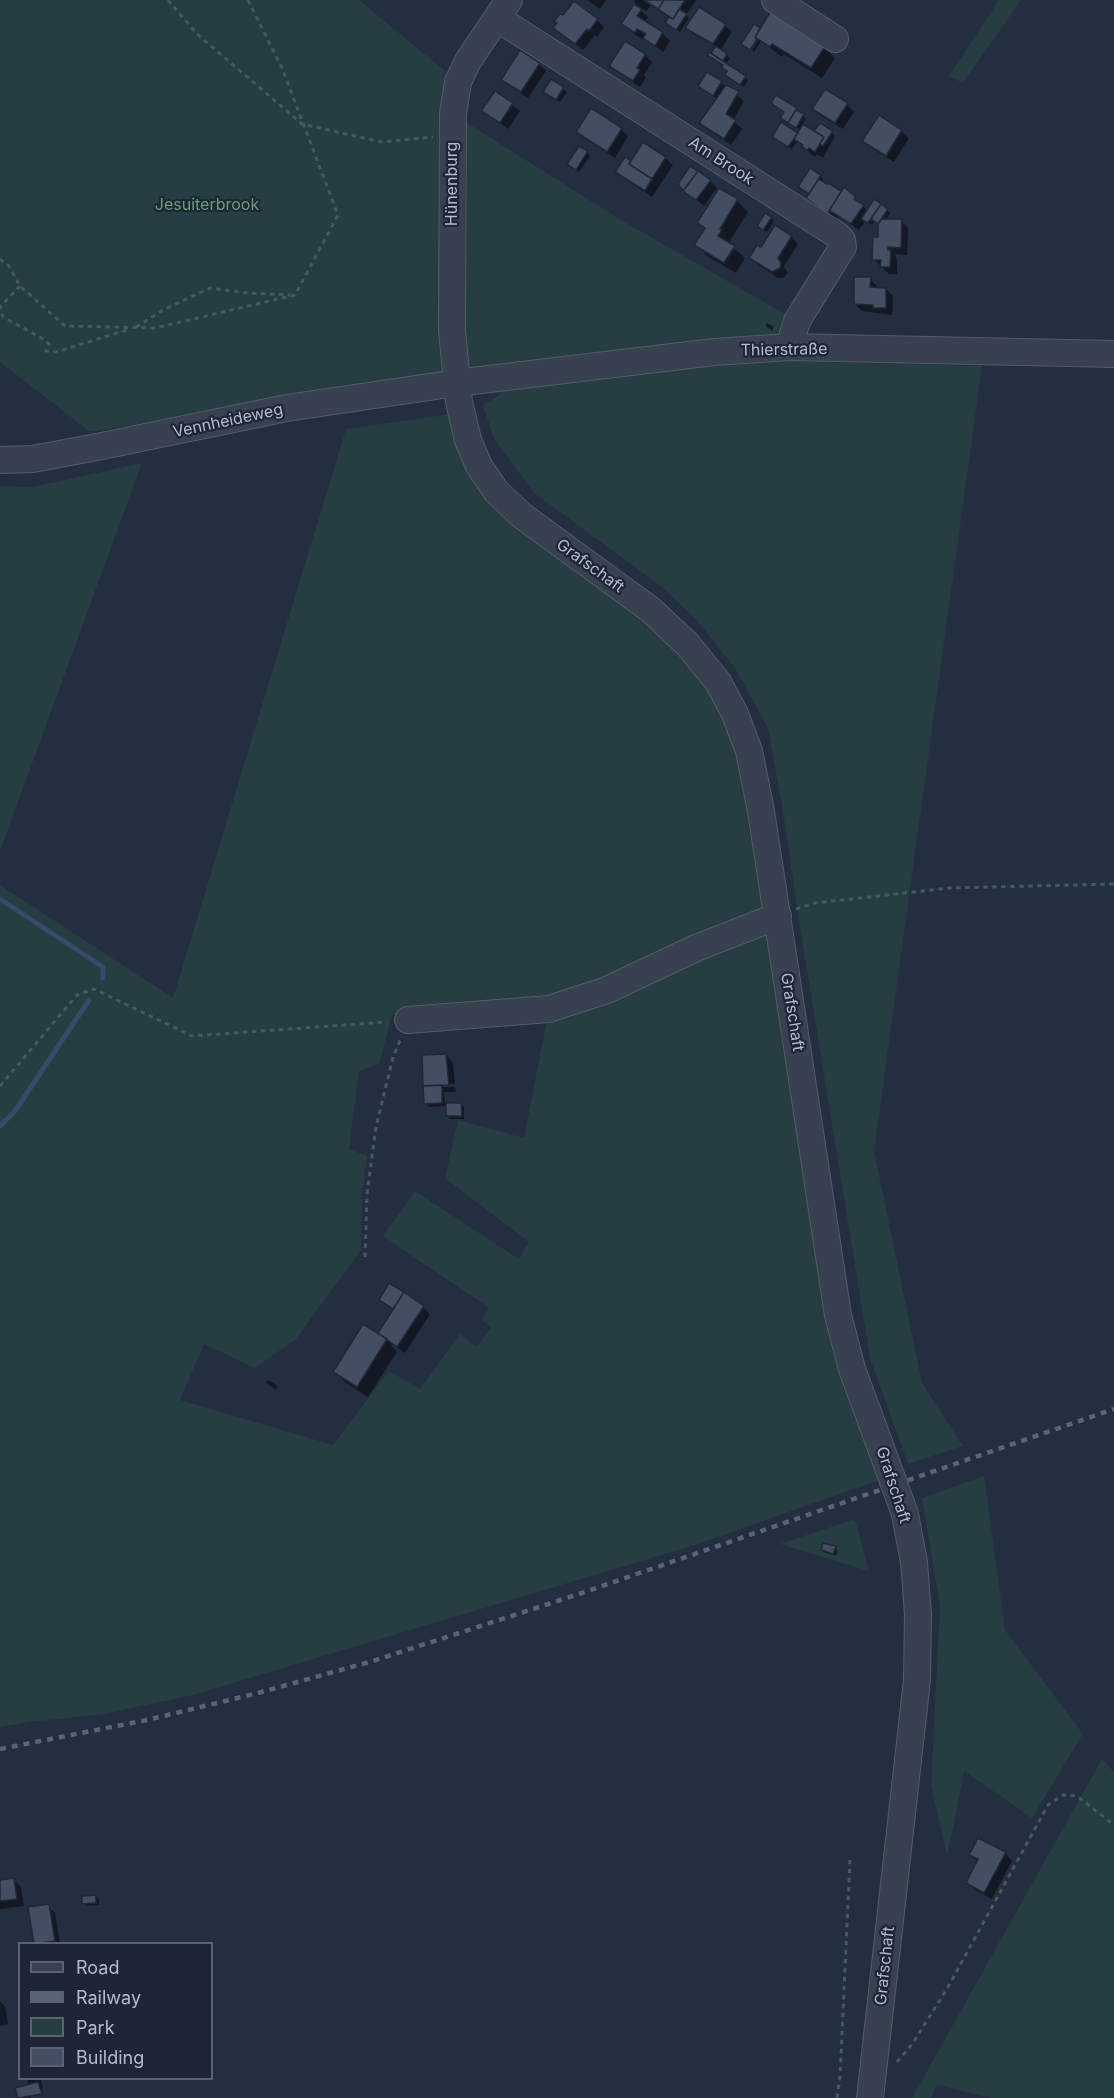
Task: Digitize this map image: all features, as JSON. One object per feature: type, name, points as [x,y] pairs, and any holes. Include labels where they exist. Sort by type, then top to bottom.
[{"type":"street","points":[[775,0],[835,39]]},
{"type":"street","name":"Hünenburg","points":[[456,383],[452,331],[453,114],[458,82],[468,61],[503,9]]},
{"type":"street","name":"Am Brook","points":[[503,9],[842,240],[843,247],[797,321],[789,347]]},
{"type":"street","name":"Thierstraße","points":[[456,383],[714,352],[789,347],[1114,354]]},
{"type":"street","name":"Vennheideweg","points":[[0,460],[33,459],[287,408],[456,383]]},
{"type":"street","name":"Grafschaft","points":[[456,383],[468,440],[479,466],[496,491],[546,535],[651,610],[688,645],[718,682],[735,714],[749,751],[778,916],[838,1315],[852,1369],[905,1514],[914,1562],[918,1614],[917,1680],[870,2098]]},
{"type":"street","points":[[408,1020],[549,1009],[606,990],[696,948],[778,916]]},
{"type":"path","points":[[168,0],[197,34],[302,124],[381,142],[453,135]]},
{"type":"path","points":[[0,259],[9,266],[20,286],[65,326],[155,328],[295,295],[338,215],[282,68],[248,0]]},
{"type":"path","points":[[20,286],[0,307],[3,317],[45,340],[49,344],[46,351],[56,352],[135,328],[165,309],[210,288],[248,293],[295,295]]},
{"type":"path","points":[[810,903],[949,888],[1114,884]]},
{"type":"path","points":[[0,1086],[77,994],[94,989],[192,1036],[408,1020],[393,1057],[376,1126],[366,1194],[365,1257]]},
{"type":"path","points":[[874,2072],[892,2067],[914,2043],[948,1987],[1048,1805],[1063,1795],[1077,1796],[1114,1825]]},
{"type":"path","points":[[837,2098],[840,2077],[850,1860]]},
{"type":"green space","name":"Jesuiterbrook","points":[[0,0],[359,0],[451,76],[445,109],[621,220],[797,321],[791,340],[439,374],[90,432],[0,362]]},
{"type":"green space","points":[[999,0],[1021,0],[963,83],[949,76]]},
{"type":"green space","points":[[713,359],[982,366],[874,1151],[922,1383],[963,1446],[908,1464],[870,1358],[768,728],[735,668],[694,617],[658,584],[534,493],[494,439],[483,405],[498,396],[506,383]]},
{"type":"green space","points":[[451,414],[467,466],[645,616],[712,688],[740,750],[839,1374],[882,1479],[695,1545],[193,1695],[104,1714],[0,1727],[0,885],[173,998],[346,429]],"holes":[[[551,999],[524,1138],[458,1120],[445,1178],[529,1242],[519,1259],[415,1191],[383,1236],[489,1308],[482,1320],[491,1328],[476,1347],[460,1334],[420,1389],[389,1371],[333,1445],[180,1400],[204,1344],[255,1368],[296,1339],[361,1250],[362,1194],[367,1156],[349,1149],[359,1071],[379,1064],[392,1015]]]},
{"type":"green space","points":[[142,463],[0,851],[0,486],[33,487]]},
{"type":"green space","points":[[984,1476],[1005,1630],[1083,1734],[1032,1818],[964,1771],[947,1855],[931,1785],[940,1606],[922,1498]]},
{"type":"green space","points":[[855,1519],[869,1571],[780,1544]]},
{"type":"green space","points":[[1102,1759],[1114,1772],[1114,2098],[992,2098],[937,2085],[931,2098],[912,2098]]},
{"type":"building","points":[[644,0],[664,0],[658,9]]},
{"type":"building","points":[[664,0],[685,0],[673,19],[658,9]]},
{"type":"building","points":[[574,1],[598,19],[575,44],[553,28],[557,23],[554,21],[560,14],[563,15]]},
{"type":"building","points":[[634,4],[642,9],[637,16],[663,32],[655,46],[643,38],[646,34],[637,29],[635,33],[621,24]]},
{"type":"building","points":[[699,7],[726,24],[713,44],[685,28]]},
{"type":"building","points":[[679,9],[687,14],[676,30],[665,23],[669,17],[673,19]]},
{"type":"building","points":[[771,11],[826,45],[811,68],[772,44],[770,47],[755,37]]},
{"type":"building","points":[[754,24],[760,28],[755,37],[757,39],[750,50],[741,44]]},
{"type":"building","points":[[625,41],[649,56],[645,55],[637,68],[640,70],[633,81],[609,66]]},
{"type":"building","points":[[716,46],[727,54],[723,61],[711,53]]},
{"type":"building","points":[[520,50],[540,63],[521,92],[501,80]]},
{"type":"building","points":[[709,52],[746,76],[740,85],[725,75],[727,71],[721,67],[723,65],[707,55]]},
{"type":"building","points":[[707,72],[722,81],[713,96],[698,86]]},
{"type":"building","points":[[551,79],[564,87],[556,100],[543,92]]},
{"type":"building","points":[[726,85],[739,91],[726,114],[736,120],[724,139],[699,123]]},
{"type":"building","points":[[825,89],[848,103],[835,123],[812,109]]},
{"type":"building","points":[[495,91],[513,103],[500,123],[481,111]]},
{"type":"building","points":[[776,95],[797,108],[788,123],[780,118],[784,112],[771,103]]},
{"type":"building","points":[[591,108],[622,128],[607,152],[576,132]]},
{"type":"building","points":[[796,110],[804,114],[796,128],[788,123]]},
{"type":"building","points":[[879,115],[902,130],[886,156],[862,141]]},
{"type":"building","points":[[781,122],[798,133],[788,147],[772,137]]},
{"type":"building","points":[[820,123],[833,131],[823,146],[820,144],[824,137],[814,131]]},
{"type":"building","points":[[803,124],[824,137],[815,152],[802,147],[803,145],[794,139]]},
{"type":"building","points":[[643,142],[666,157],[652,179],[629,164]]},
{"type":"building","points":[[579,146],[588,151],[576,170],[567,164]]},
{"type":"building","points":[[625,157],[631,161],[629,164],[652,179],[645,191],[615,172]]},
{"type":"building","points":[[690,166],[698,171],[683,191],[678,184]]},
{"type":"building","points":[[810,168],[821,175],[809,194],[798,187]]},
{"type":"building","points":[[698,171],[711,180],[696,200],[683,191]]},
{"type":"building","points":[[820,177],[819,179],[841,191],[844,187],[827,214],[806,198]]},
{"type":"building","points":[[844,187],[856,197],[854,199],[864,205],[851,224],[830,211],[827,214]]},
{"type":"building","points":[[719,188],[738,199],[718,236],[735,246],[724,263],[694,245],[705,228],[697,223]]},
{"type":"building","points":[[874,199],[881,204],[868,223],[861,219]]},
{"type":"building","points":[[881,204],[888,209],[878,224],[871,219]]},
{"type":"building","points":[[765,213],[772,217],[763,230],[757,226]]},
{"type":"building","points":[[882,219],[902,219],[901,248],[888,247],[888,250],[891,250],[890,267],[880,267],[881,260],[872,260],[873,237],[878,237],[878,224]]},
{"type":"building","points":[[775,225],[792,236],[778,258],[781,263],[780,268],[772,272],[749,258],[757,245],[761,247]]},
{"type":"building","points":[[854,277],[871,277],[870,287],[886,288],[886,308],[854,304]]},
{"type":"building","points":[[446,1054],[449,1085],[423,1086],[422,1055]]},
{"type":"building","points":[[442,1085],[442,1103],[424,1104],[423,1086]]},
{"type":"building","points":[[446,1103],[461,1103],[462,1116],[446,1116]]},
{"type":"building","points":[[389,1283],[404,1292],[393,1309],[379,1300]]},
{"type":"building","points":[[404,1292],[424,1306],[397,1347],[378,1333]]},
{"type":"building","points":[[363,1324],[387,1339],[357,1387],[333,1372]]},
{"type":"building","points":[[823,1543],[836,1546],[833,1554],[821,1550]]},
{"type":"building","points":[[978,1838],[1006,1852],[984,1893],[966,1883],[978,1859],[969,1855]]},
{"type":"building","points":[[14,1878],[17,1899],[0,1901],[0,1880]]},
{"type":"building","points":[[96,1895],[96,1903],[82,1904],[82,1896]]},
{"type":"building","points":[[49,1904],[55,1941],[34,1942],[28,1907]]},
{"type":"building","points":[[38,2082],[42,2094],[18,2098],[15,2088]]},
{"type":"waterway","points":[[0,899],[103,967],[103,978]]},
{"type":"waterway","points":[[0,1126],[15,1111],[89,1000]]},
{"type":"railway","points":[[0,1749],[147,1720],[258,1693],[373,1661],[579,1594],[1114,1409]]}]
